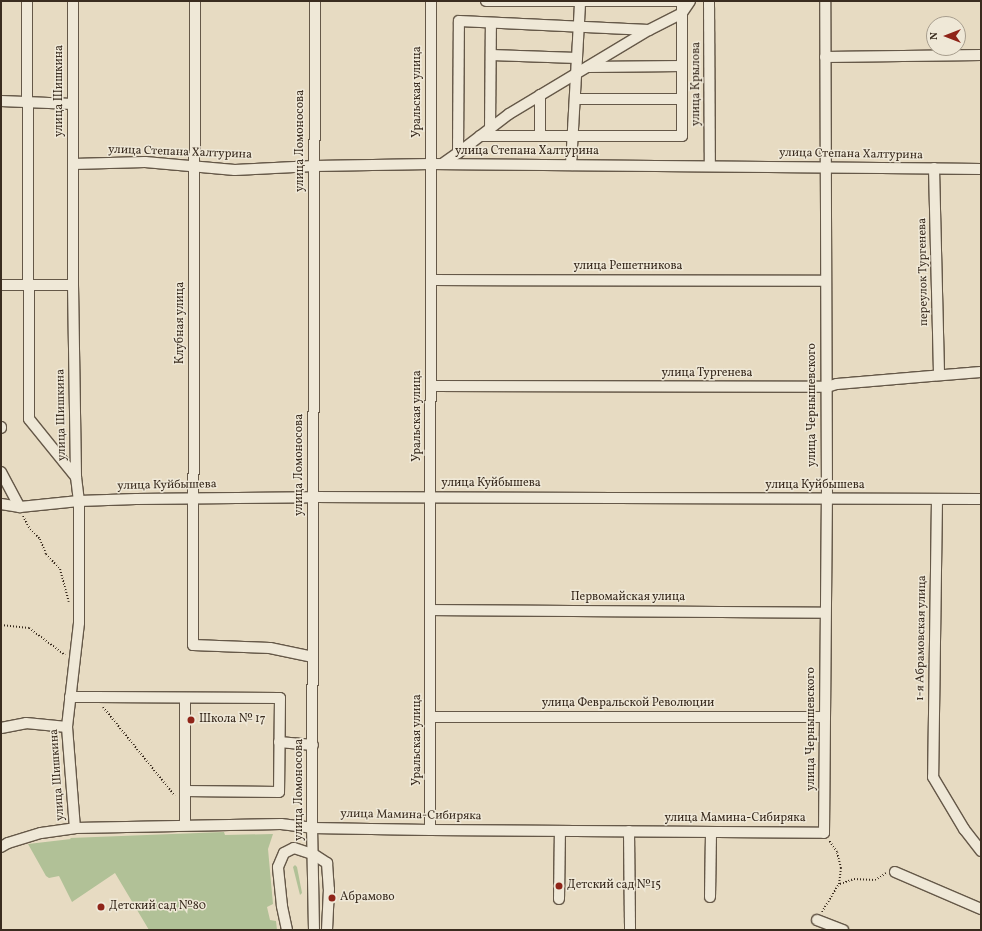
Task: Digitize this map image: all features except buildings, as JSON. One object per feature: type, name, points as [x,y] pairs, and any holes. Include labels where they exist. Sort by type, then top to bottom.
[{"type":"street","points":[[27,1],[29,419],[76,477]]},
{"type":"street","name":"улица Шишкина","points":[[73,1],[73,285],[76,477],[79,501],[78,623],[67,727],[74,828]]},
{"type":"street","name":"Клубная улица","points":[[194,1],[193,645],[270,648],[313,657]]},
{"type":"street","name":"улица Ломоносова","points":[[314,899],[312,745],[315,1]]},
{"type":"street","name":"Уральская улица","points":[[430,830],[431,1]]},
{"type":"street","points":[[480,136],[682,136],[682,13],[687,1],[486,1]]},
{"type":"street","name":"улица Крылова","points":[[709,1],[710,166]]},
{"type":"street","name":"улица Чернышевского","points":[[824,833],[827,499],[825,1]]},
{"type":"street","points":[[571,165],[580,2]]},
{"type":"street","points":[[442,164],[509,114],[649,30],[682,13]]},
{"type":"street","points":[[458,152],[458,22],[649,30]]},
{"type":"street","points":[[490,129],[492,23]]},
{"type":"street","points":[[491,55],[577,58]]},
{"type":"street","points":[[825,58],[981,55]]},
{"type":"street","points":[[588,67],[682,66]]},
{"type":"street","points":[[540,96],[540,136]]},
{"type":"street","points":[[575,99],[682,99]]},
{"type":"street","points":[[1,101],[73,104]]},
{"type":"street","name":"улица Степана Халтурина","points":[[73,164],[145,162],[194,168],[235,170],[314,166],[431,164],[981,169]]},
{"type":"street","name":"переулок Тургенева","points":[[934,168],[939,375]]},
{"type":"street","name":"улица Решетникова","points":[[431,280],[826,281]]},
{"type":"street","points":[[1,285],[73,285]]},
{"type":"street","name":"улица Тургенева","points":[[431,386],[827,387],[837,384],[981,372]]},
{"type":"street","points":[[1,472],[20,507]]},
{"type":"street","name":"улица Куйбышева","points":[[1,504],[20,507],[79,501],[313,497],[981,499]]},
{"type":"street","name":"1-я Абрамовская улица","points":[[937,499],[933,777],[964,829],[981,851]]},
{"type":"street","name":"Первомайская улица","points":[[431,610],[825,613]]},
{"type":"street","points":[[70,697],[280,698],[279,792],[184,791]]},
{"type":"street","points":[[184,826],[185,698]]},
{"type":"street","name":"улица Февральской Революции","points":[[431,717],[825,717]]},
{"type":"street","points":[[1,728],[26,723],[67,727]]},
{"type":"street","points":[[279,742],[312,745]]},
{"type":"street","name":"улица Мамина-Сибиряка","points":[[1,847],[8,843],[41,833],[74,828],[281,824],[312,828],[430,830],[824,833]]},
{"type":"street","points":[[559,899],[560,831]]},
{"type":"street","points":[[628,832],[630,930]]},
{"type":"street","points":[[710,897],[711,832]]},
{"type":"street","points":[[287,930],[282,906],[278,867],[284,853],[294,848],[313,854],[327,863],[329,889],[327,930]]},
{"type":"street","points":[[896,872],[981,909]]},
{"type":"street","points":[[817,920],[843,930]]},
{"type":"path","points":[[20,507],[30,529],[40,540],[46,554],[60,569],[70,606]]},
{"type":"path","points":[[1,625],[29,628],[74,662]]},
{"type":"path","points":[[95,697],[184,808]]},
{"type":"path","points":[[817,920],[839,884],[841,868],[837,852],[824,833]]},
{"type":"path","points":[[839,884],[854,879],[875,880],[884,874]]},
{"type":"green space","points":[[224,832],[225,835],[273,834],[268,849],[273,904],[267,907],[270,920],[276,921],[277,930],[149,930],[115,873],[72,902],[59,876],[49,878],[46,876],[28,844],[71,839],[70,838]]},
{"type":"green space","points":[[295,865],[297,867],[302,893],[300,895],[293,867]]},
{"type":"place","name":"Школа № 17","points":[[191,720]]},
{"type":"place","name":"Детский сад №15","points":[[559,886]]},
{"type":"place","name":"Абрамово","points":[[332,898]]},
{"type":"place","name":"Детский сад №80","points":[[101,907]]}]
